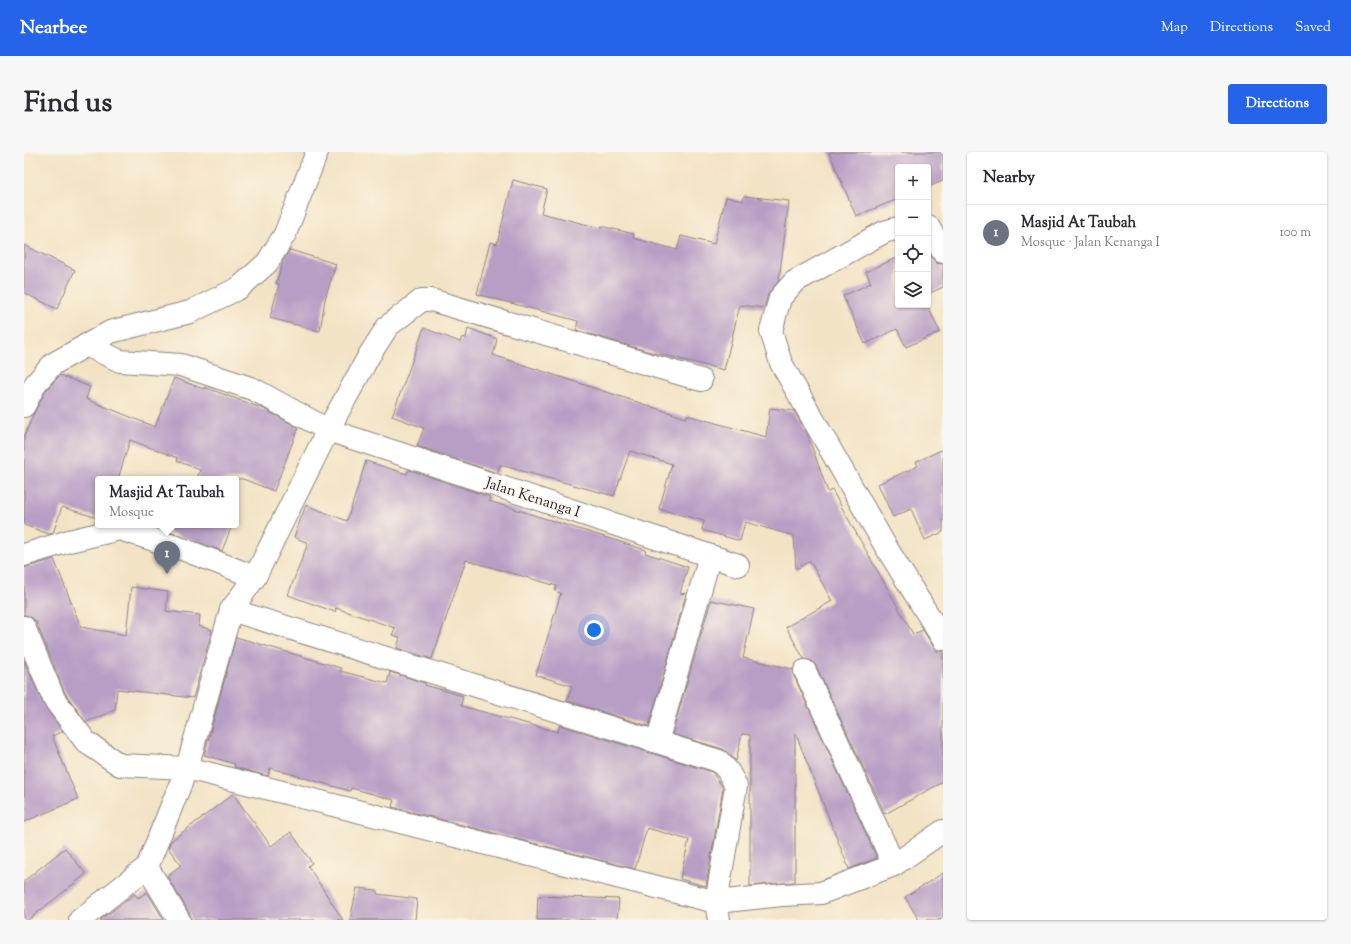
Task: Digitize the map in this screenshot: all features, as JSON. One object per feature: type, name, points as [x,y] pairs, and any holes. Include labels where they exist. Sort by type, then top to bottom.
[{"type":"street","points":[[24,406],[36,383],[53,364],[86,345],[110,332],[190,312],[239,288],[267,263],[285,234],[317,152]]},
{"type":"street","points":[[931,218],[943,215]]},
{"type":"street","points":[[895,229],[884,232],[794,282],[780,298],[771,331],[781,363],[886,548],[943,639]]},
{"type":"street","points":[[931,231],[943,252]]},
{"type":"street","points":[[80,920],[147,867],[187,768],[231,610],[255,577],[328,430],[370,354],[388,326],[422,300],[431,300],[700,380]]},
{"type":"street","name":"Jalan Kenanga I","points":[[86,345],[120,361],[181,365],[253,389],[328,430],[738,565]]},
{"type":"street","points":[[24,555],[69,541],[120,529],[184,550],[255,577]]},
{"type":"street","points":[[657,742],[710,556]]},
{"type":"street","points":[[231,610],[719,761],[728,771],[736,786],[717,911]]},
{"type":"street","points":[[24,627],[54,699],[86,742],[120,765],[187,768],[717,911],[782,895],[821,893],[894,865],[943,831]]},
{"type":"street","points":[[805,671],[894,865]]},
{"type":"street","points":[[147,867],[179,920]]},
{"type":"building","points":[[829,152],[943,152],[943,181],[931,186],[931,164],[895,164],[895,200],[856,216]]},
{"type":"building","points":[[513,180],[547,189],[541,213],[600,228],[601,226],[634,234],[633,238],[677,250],[681,236],[714,244],[726,197],[743,201],[744,196],[789,201],[779,280],[768,294],[764,308],[740,305],[724,370],[647,351],[576,330],[578,321],[477,294],[490,242],[497,244]]},
{"type":"building","points":[[24,245],[75,270],[57,309],[24,293]]},
{"type":"building","points":[[290,250],[336,264],[325,299],[320,331],[270,318],[279,284],[276,283],[283,261]]},
{"type":"building","points":[[931,256],[936,263],[943,264],[943,287],[931,293]]},
{"type":"building","points":[[895,258],[895,308],[928,308],[940,332],[906,347],[897,329],[865,344],[843,296],[871,283],[866,272]]},
{"type":"building","points":[[424,328],[460,342],[462,337],[466,338],[468,328],[497,339],[493,355],[686,418],[687,415],[766,437],[770,408],[794,411],[807,433],[828,492],[832,490],[913,634],[923,630],[936,651],[943,651],[943,782],[885,814],[816,666],[812,661],[804,659],[786,627],[832,601],[810,561],[796,569],[794,536],[745,522],[740,541],[702,530],[704,521],[659,509],[672,464],[630,451],[614,496],[500,465],[497,473],[417,446],[424,428],[392,416]]},
{"type":"building","points":[[60,375],[90,387],[86,399],[155,427],[174,378],[204,389],[204,387],[264,409],[298,428],[274,491],[243,479],[239,479],[239,476],[198,476],[200,470],[177,461],[178,458],[130,440],[119,476],[95,476],[95,517],[62,507],[53,533],[49,534],[24,525],[24,437],[46,390]]},
{"type":"building","points":[[943,449],[943,532],[925,540],[911,509],[893,517],[878,484],[918,466],[916,462]]},
{"type":"building","points":[[366,461],[407,474],[409,470],[490,497],[489,501],[646,550],[645,553],[688,567],[680,593],[686,594],[649,726],[567,701],[572,686],[536,675],[561,593],[555,591],[557,586],[466,560],[432,659],[397,648],[400,637],[392,635],[395,628],[336,608],[335,612],[288,595],[308,543],[294,537],[306,505],[347,521]]},
{"type":"building","points":[[157,528],[231,528],[222,551]]},
{"type":"building","points":[[54,559],[81,627],[126,635],[131,587],[168,592],[166,611],[200,615],[199,626],[212,630],[193,698],[117,689],[115,710],[86,722],[65,693],[36,622],[31,617],[24,615],[24,568]]},
{"type":"building","points":[[711,600],[754,609],[743,658],[793,669],[794,676],[877,858],[849,869],[795,732],[795,882],[750,886],[750,735],[742,734],[736,761],[723,749],[672,734]]},
{"type":"building","points":[[236,637],[341,668],[340,671],[387,683],[390,672],[425,683],[425,685],[463,696],[461,706],[558,732],[560,725],[712,772],[723,788],[706,886],[680,879],[689,840],[647,828],[635,869],[392,807],[394,800],[351,788],[350,791],[270,768],[268,776],[234,767],[235,764],[204,755]]},
{"type":"building","points":[[24,660],[43,704],[63,731],[52,736],[78,799],[24,822]]},
{"type":"building","points":[[233,794],[271,846],[291,832],[312,863],[308,866],[343,920],[191,920],[190,914],[167,876],[181,865],[168,848],[171,841]]},
{"type":"building","points":[[65,848],[86,874],[28,920],[24,920],[24,881]]},
{"type":"building","points":[[943,873],[943,920],[919,920],[905,897]]},
{"type":"building","points":[[357,888],[377,890],[377,894],[417,899],[415,920],[350,920]]},
{"type":"building","points":[[147,892],[164,920],[100,920],[135,894],[138,898]]},
{"type":"building","points":[[538,896],[619,899],[617,920],[537,920]]},
{"type":"place","name":"Masjid At Taubah","points":[[167,574]]}]
